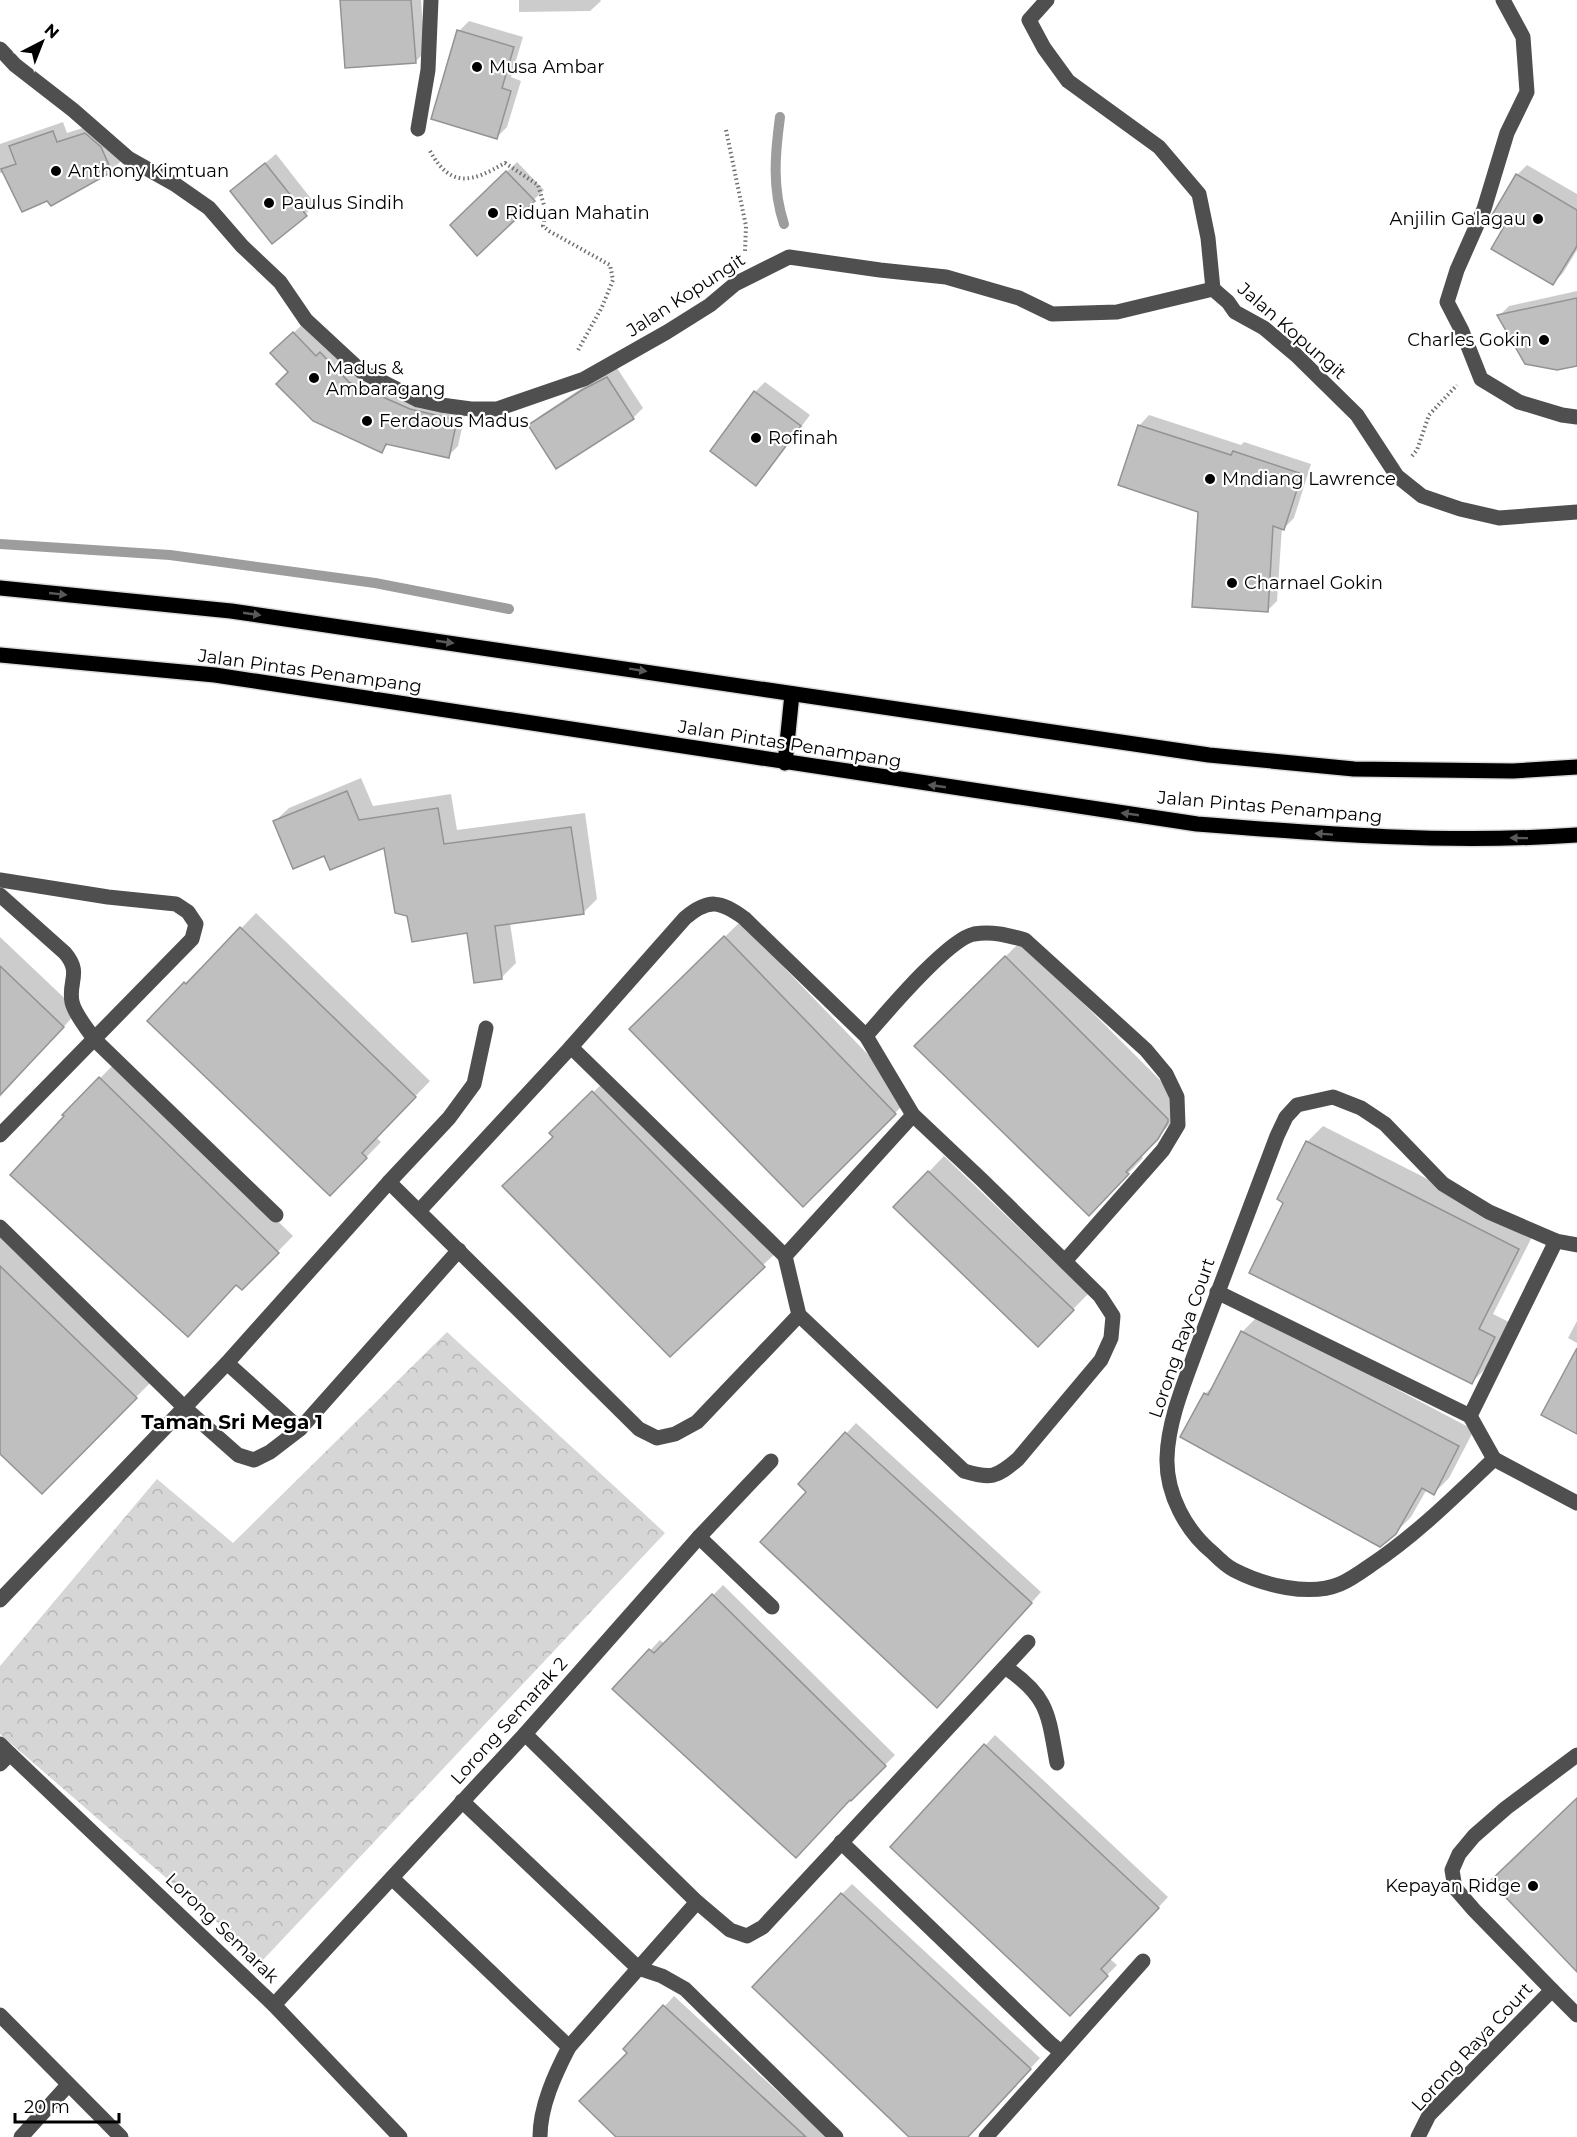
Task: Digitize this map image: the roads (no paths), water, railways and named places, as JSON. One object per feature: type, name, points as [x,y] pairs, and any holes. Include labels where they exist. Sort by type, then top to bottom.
[{"type":"main road","points":[[0,588],[243,613],[1232,758],[1354,769],[1513,771],[1577,767]]},
{"type":"main road","name":"Jalan Pintas Penampang","points":[[0,655],[215,675],[1197,824],[1354,836],[1535,838],[1577,835]]},
{"type":"main road","points":[[785,763],[792,694]]},
{"type":"street","points":[[418,129],[428,70],[431,0]]},
{"type":"street","points":[[1047,0],[1029,20],[1044,48],[1068,81],[1159,147],[1199,194],[1208,238],[1214,290]]},
{"type":"street","points":[[1503,0],[1523,37],[1527,92],[1507,133],[1484,209],[1457,270],[1447,302],[1481,379],[1519,402],[1562,415],[1577,417]]},
{"type":"street","name":"Jalan Kopungit","points":[[0,49],[15,65],[73,110],[128,158],[176,185],[209,208],[242,246],[280,282],[306,320],[353,363],[418,400],[471,409],[497,409],[584,379],[667,332],[710,304],[735,284],[789,257],[946,277],[1019,298],[1053,314],[1117,312],[1214,290],[1228,302],[1235,312],[1264,328],[1296,355],[1357,415],[1397,476],[1422,496],[1460,509],[1498,518],[1577,512]]},
{"type":"street","points":[[0,880],[176,904],[188,912],[196,924],[192,939],[0,1135]]},
{"type":"street","points":[[0,895],[73,962],[75,972],[71,993],[73,1006],[94,1039],[276,1215]]},
{"type":"street","points":[[419,1211],[571,1047],[685,918],[698,907],[711,903],[726,905],[744,918],[866,1036],[913,1115],[1100,1296],[1113,1316],[1111,1338],[1101,1360],[1018,1459],[1002,1473],[984,1477],[964,1471],[799,1315],[785,1256],[571,1047]]},
{"type":"street","points":[[866,1036],[947,948],[972,934],[1000,932],[1025,940],[1146,1050],[1166,1074],[1177,1097],[1178,1125],[1163,1150],[1065,1261]]},
{"type":"street","points":[[0,1600],[227,1363],[449,1118],[474,1084],[486,1028]]},
{"type":"street","name":"Lorong Raya Court","points":[[1494,1459],[1417,1530],[1387,1554],[1339,1585],[1311,1590],[1277,1586],[1233,1570],[1202,1545],[1179,1512],[1169,1485],[1167,1459],[1170,1432],[1183,1386],[1217,1292],[1277,1136],[1286,1118],[1297,1105],[1333,1097],[1361,1108],[1385,1124],[1443,1184],[1489,1212],[1556,1241],[1577,1245]]},
{"type":"street","points":[[785,1256],[913,1115]]},
{"type":"street","points":[[389,1182],[639,1429],[657,1438],[675,1434],[698,1422],[799,1315]]},
{"type":"street","points":[[0,1227],[185,1408],[238,1455],[254,1460],[270,1452],[300,1429],[459,1250]]},
{"type":"street","points":[[1470,1416],[1556,1241]]},
{"type":"street","points":[[1217,1292],[1470,1416],[1494,1459],[1577,1503]]},
{"type":"street","points":[[227,1363],[300,1429]]},
{"type":"street","name":"Lorong Semarak 2","points":[[274,2005],[525,1734],[699,1537],[771,1461]]},
{"type":"street","points":[[699,1537],[772,1607]]},
{"type":"street","points":[[525,1734],[697,1902],[730,1930],[747,1936],[762,1927],[1028,1642]]},
{"type":"street","points":[[1005,1667],[1032,1688],[1042,1701],[1050,1723],[1057,1763]]},
{"type":"street","name":"Lorong Semarak","points":[[3,1754],[274,2005],[400,2137]]},
{"type":"street","name":"Lorong Raya Court","points":[[1418,2137],[1430,2115],[1552,1990],[1455,1888],[1452,1870],[1459,1854],[1474,1836],[1506,1808],[1577,1755]]},
{"type":"street","points":[[462,1801],[638,1968],[662,1976],[685,1989],[836,2137]]},
{"type":"street","points":[[841,1842],[1061,2052]]},
{"type":"street","points":[[392,1878],[569,2047]]},
{"type":"street","points":[[540,2137],[557,2070],[569,2047],[697,1902]]},
{"type":"street","points":[[986,2137],[1143,1961]]},
{"type":"street","points":[[1552,1990],[1577,2015]]},
{"type":"street","points":[[2,2020],[121,2137]]},
{"type":"street","points":[[21,2137],[68,2085]]},
{"type":"waterway","points":[[780,117],[776,184],[784,224]]},
{"type":"waterway","points":[[0,544],[170,555],[375,583],[509,609]]},
{"type":"place","name":"Musa Ambar","points":[[477,67]]},
{"type":"place","name":"Anthony Kimtuan","points":[[56,171]]},
{"type":"place","name":"Paulus Sindih","points":[[269,203]]},
{"type":"place","name":"Riduan Mahatin","points":[[493,213]]},
{"type":"place","name":"Anjilin Galagau","points":[[1538,219]]},
{"type":"place","name":"Charles Gokin","points":[[1544,340]]},
{"type":"place","name":"Madus & Ambaragang","points":[[314,378]]},
{"type":"place","name":"Ferdaous Madus","points":[[367,421]]},
{"type":"place","name":"Rofinah","points":[[756,438]]},
{"type":"place","name":"Mndiang Lawrence","points":[[1210,479]]},
{"type":"place","name":"Charnael Gokin","points":[[1232,583]]},
{"type":"place","name":"Kepayan Ridge","points":[[1533,1886]]},
{"type":"district","name":"Taman Sri Mega 1","points":[[232,1422]]}]
